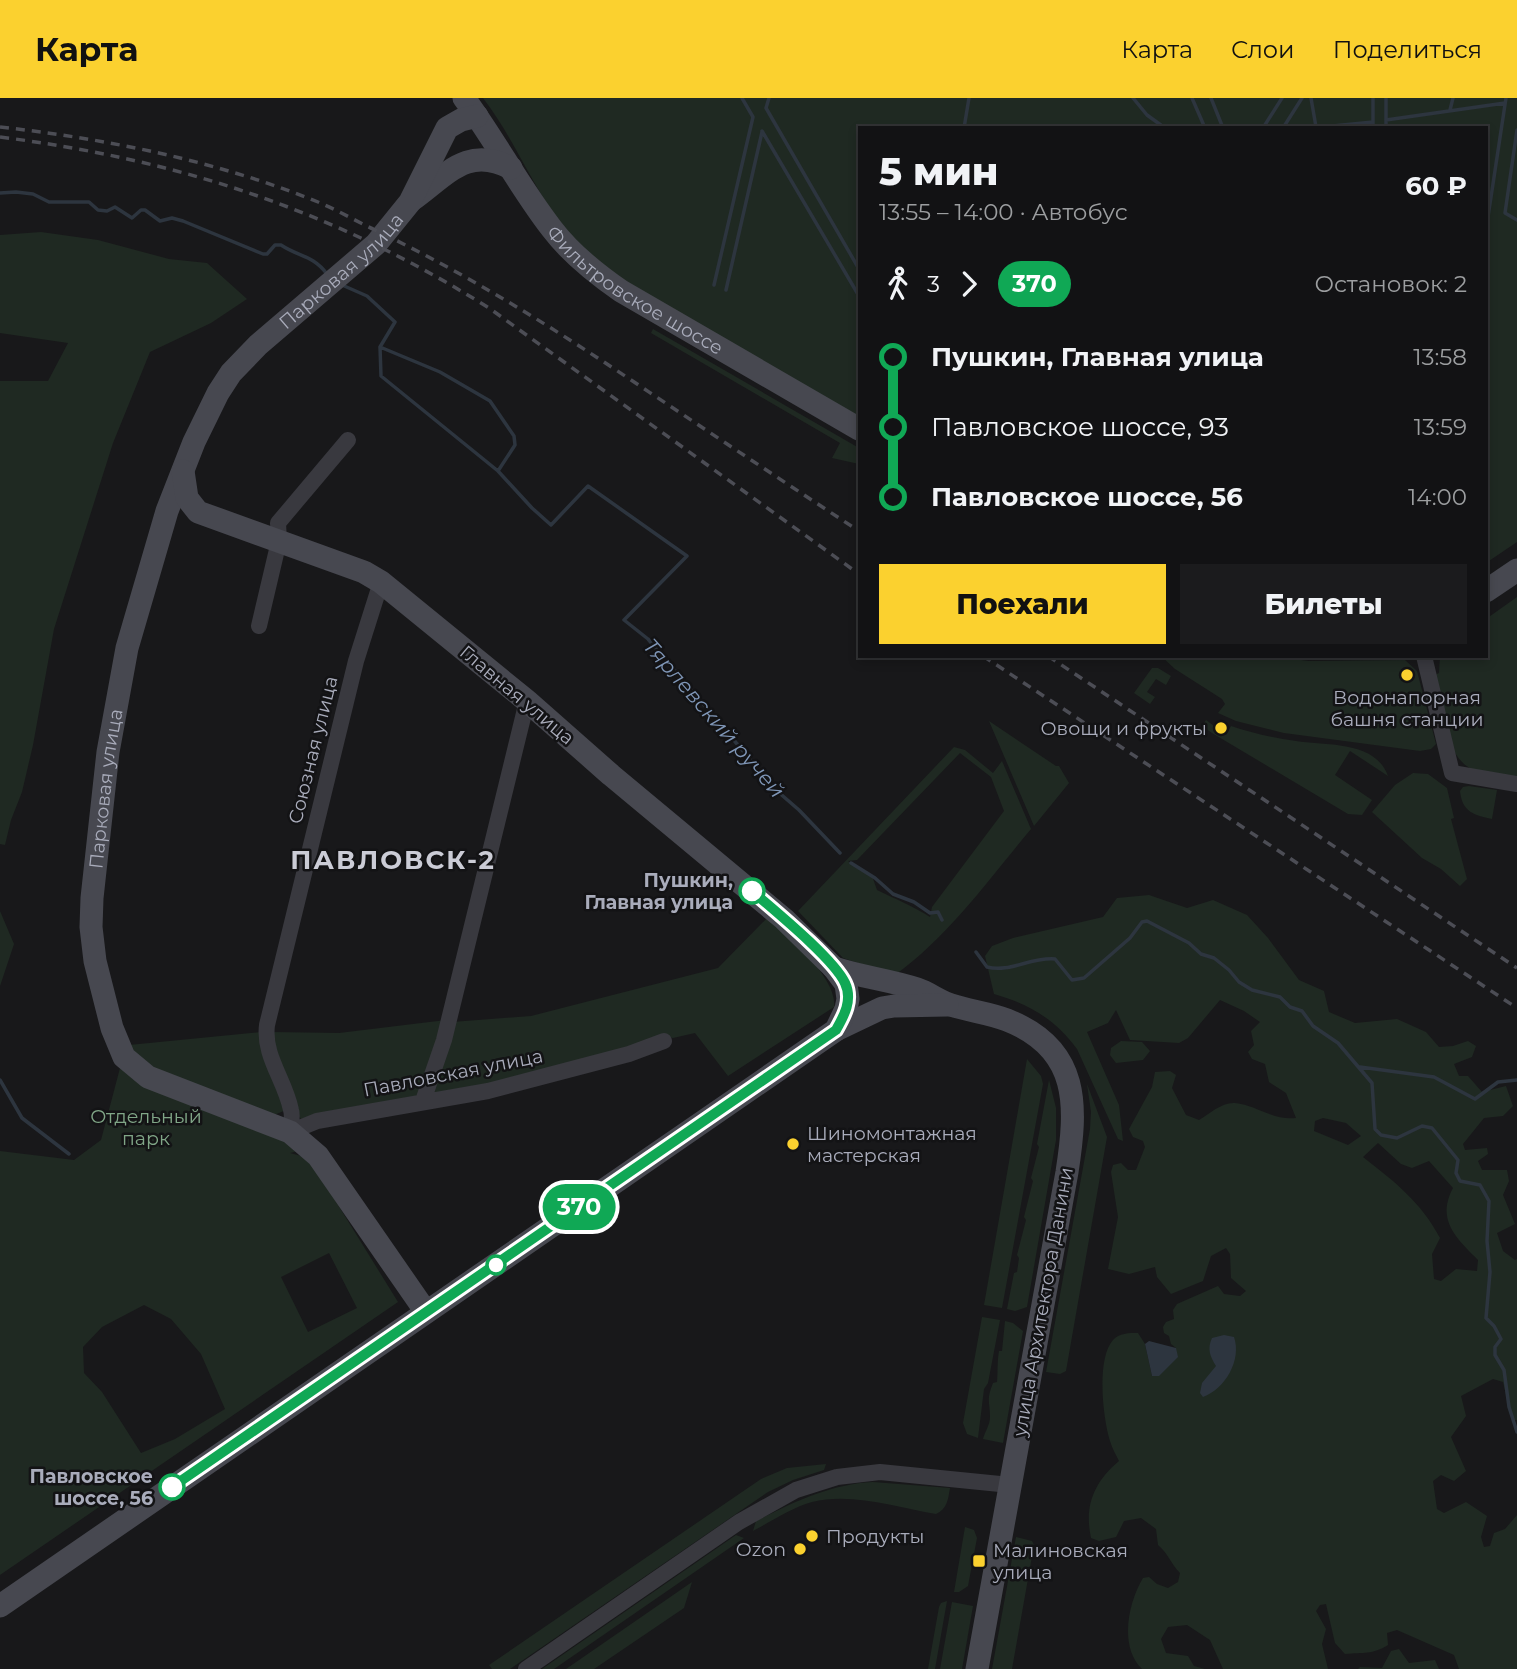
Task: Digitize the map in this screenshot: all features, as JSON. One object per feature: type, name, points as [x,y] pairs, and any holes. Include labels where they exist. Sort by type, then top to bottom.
[{"type":"main road","name":"Парковая улица","points":[[426,1312],[318,1156],[290,1132],[148,1077],[124,1057],[112,1028],[95,961],[91,927],[108,752],[127,649],[167,511],[206,417],[231,373],[270,333],[376,244],[410,202],[447,128],[451,98]]},
{"type":"main road","points":[[447,128],[475,113]]},
{"type":"main road","points":[[475,113],[468,160],[482,158],[511,168]]},
{"type":"main road","name":"Фильтровское шоссе","points":[[475,113],[553,230],[594,272],[858,428]]},
{"type":"main road","name":"Парковая улица","points":[[410,202],[468,160]]},
{"type":"main road","points":[[183,471],[187,498],[198,512]]},
{"type":"main road","name":"Главная улица","points":[[167,511],[180,509],[198,512],[356,569],[381,582],[527,701],[784,919],[834,968]]},
{"type":"main road","points":[[1488,591],[1517,570]]},
{"type":"main road","points":[[834,968],[846,984],[848,999],[836,1030]]},
{"type":"main road","name":"улица Архитектора Данини","points":[[834,968],[917,989],[950,1005],[1006,1019],[1040,1039],[1062,1066],[1073,1100],[1073,1129],[1067,1172],[977,1669]]},
{"type":"main road","name":"улица Архитектора Данини","points":[[0,1606],[836,1030],[894,1006],[950,1005]]},
{"type":"street","points":[[259,626],[279,541],[278,523],[348,440]]},
{"type":"street","name":"Союзная улица","points":[[290,1132],[292,1111],[267,1044],[267,1025],[356,661],[381,582]]},
{"type":"street","points":[[1424,658],[1452,773],[1517,784]]},
{"type":"street","points":[[424,1101],[444,1040],[527,701]]},
{"type":"street","name":"Павловская улица","points":[[290,1132],[317,1121],[488,1091],[540,1079],[629,1054],[664,1041]]},
{"type":"street","points":[[526,1669],[739,1522],[772,1501],[796,1490],[837,1476],[880,1472],[1010,1485]]},
{"type":"green space","points":[[483,98],[1517,98],[1517,542],[1488,562],[1488,126],[858,126],[858,417],[628,283],[594,257],[570,234],[552,211]]},
{"type":"green space","points":[[41,232],[98,240],[169,259],[207,263],[247,299],[211,323],[150,352],[113,443],[54,629],[33,745],[5,845],[0,844],[0,381],[48,381],[68,343],[0,333],[0,235]]},
{"type":"green space","points":[[653,329],[858,447],[858,464],[832,458],[840,443],[651,333]]},
{"type":"green space","points":[[1517,597],[1517,780],[1481,773],[1459,759],[1454,751],[1435,675],[1439,673],[1440,658],[1488,658],[1488,618]]},
{"type":"green space","points":[[1163,658],[1405,660],[1417,671],[1436,744],[1431,749],[1420,751],[1284,733],[1236,721],[1218,713],[1225,704],[1222,699],[1175,669]]},
{"type":"green space","points":[[1152,668],[1158,668],[1171,676],[1166,685],[1156,679],[1147,692],[1155,697],[1150,704],[1134,693]]},
{"type":"green space","points":[[1206,720],[1226,735],[1231,726],[1280,738],[1361,750],[1382,764],[1388,776],[1350,751],[1335,775],[1372,800],[1362,815],[1348,814],[1212,733],[1202,726]]},
{"type":"green space","points":[[989,721],[1059,766],[1069,783],[1034,826]]},
{"type":"green space","points":[[954,747],[965,750],[993,773],[1002,761],[1031,829],[951,925],[915,960],[895,975],[843,958],[798,911]],"holes":[[[960,753],[991,777],[1004,811],[932,907],[930,917],[877,890],[872,876],[848,861],[857,860]]]},
{"type":"green space","points":[[1413,773],[1428,774],[1447,788],[1454,818],[1451,819],[1467,879],[1460,886],[1441,869],[1422,858],[1372,812],[1395,785]]},
{"type":"green space","points":[[1469,786],[1497,790],[1492,819],[1474,814],[1463,804],[1460,791]]},
{"type":"green space","points":[[1149,895],[1187,908],[1213,900],[1247,915],[1299,980],[1324,991],[1329,1012],[1355,1023],[1397,1019],[1426,1032],[1439,1047],[1468,1041],[1476,1046],[1472,1057],[1454,1064],[1459,1076],[1468,1076],[1482,1092],[1506,1086],[1513,1106],[1503,1116],[1484,1118],[1463,1144],[1465,1150],[1487,1148],[1488,1154],[1478,1161],[1482,1170],[1507,1170],[1509,1181],[1503,1195],[1515,1224],[1497,1233],[1503,1251],[1517,1259],[1517,1420],[1512,1420],[1503,1382],[1493,1379],[1461,1396],[1466,1416],[1451,1437],[1466,1471],[1454,1481],[1441,1475],[1433,1481],[1437,1509],[1444,1513],[1466,1502],[1487,1516],[1481,1537],[1484,1547],[1490,1546],[1494,1533],[1505,1529],[1517,1515],[1517,1669],[1459,1669],[1454,1655],[1397,1630],[1387,1633],[1388,1645],[1382,1648],[1345,1654],[1335,1643],[1326,1604],[1320,1605],[1316,1611],[1326,1629],[1322,1644],[1328,1669],[1223,1669],[1210,1640],[1187,1625],[1168,1627],[1161,1639],[1166,1653],[1188,1656],[1194,1666],[1205,1669],[1142,1669],[1135,1660],[1130,1649],[1128,1625],[1133,1600],[1143,1578],[1149,1577],[1168,1588],[1178,1582],[1180,1573],[1158,1545],[1156,1529],[1141,1518],[1124,1521],[1116,1537],[1099,1541],[1091,1538],[1089,1515],[1093,1495],[1103,1477],[1119,1461],[1110,1441],[1105,1419],[1102,1389],[1104,1361],[1113,1340],[1128,1333],[1138,1333],[1145,1344],[1152,1376],[1176,1348],[1164,1333],[1163,1327],[1166,1322],[1174,1319],[1173,1310],[1177,1304],[1218,1286],[1224,1294],[1240,1296],[1246,1291],[1231,1278],[1230,1254],[1226,1248],[1211,1256],[1203,1281],[1171,1294],[1157,1277],[1155,1267],[1129,1274],[1108,1269],[1118,1217],[1111,1172],[1113,1165],[1121,1163],[1128,1170],[1136,1170],[1145,1147],[1143,1141],[1133,1137],[1129,1129],[1152,1087],[1155,1072],[1170,1071],[1176,1075],[1172,1088],[1186,1115],[1199,1120],[1230,1103],[1280,1117],[1296,1118],[1286,1093],[1269,1082],[1265,1064],[1252,1059],[1248,1052],[1254,1045],[1251,1031],[1260,1022],[1244,1011],[1220,1000],[1188,1038],[1179,1043],[1130,1040],[1116,1010],[1108,1023],[1087,1032],[1119,1105],[1123,1141],[1118,1139],[1077,1049],[1069,1038],[1040,1014],[994,994],[985,956],[992,946],[1013,938],[1103,917],[1117,898]],"holes":[[[1323,1118],[1346,1123],[1361,1136],[1348,1145],[1314,1131],[1315,1121]],[[1378,1143],[1401,1164],[1412,1168],[1429,1161],[1453,1188],[1448,1199],[1448,1219],[1456,1236],[1478,1260],[1477,1271],[1456,1269],[1441,1281],[1434,1279],[1432,1254],[1440,1238],[1416,1203],[1363,1157]]]},
{"type":"green space","points":[[0,911],[14,944],[0,986]]},
{"type":"green space","points":[[769,916],[820,971],[833,996],[834,1007],[728,1076],[695,1033],[673,1038],[664,1037],[480,1089],[429,1094],[452,1022],[531,1016],[718,968]]},
{"type":"green space","points":[[446,1020],[420,1097],[301,1119],[297,1113],[271,1032],[339,1033]]},
{"type":"green space","points":[[262,1032],[286,1110],[274,1115],[150,1071],[129,1045]]},
{"type":"green space","points":[[1121,1041],[1142,1042],[1150,1051],[1143,1060],[1116,1063],[1110,1055],[1111,1048]]},
{"type":"green space","points":[[1027,1059],[1041,1076],[1043,1084],[1002,1308],[984,1305]]},
{"type":"green space","name":"Отдельный парк","points":[[120,1068],[131,1077],[286,1140],[298,1151],[290,1153],[309,1158],[398,1302],[0,1575],[0,1151],[74,1160],[101,1140]],"holes":[[[329,1253],[357,1308],[308,1332],[281,1277]],[[144,1305],[171,1319],[201,1354],[225,1409],[175,1439],[141,1453],[102,1392],[84,1373],[83,1347],[102,1327]]]},
{"type":"green space","points":[[1049,1080],[1056,1108],[1056,1140],[1027,1307],[1015,1311],[1007,1309],[1014,1273],[1017,1272],[1017,1255],[1026,1220],[1024,1217],[1033,1181],[1031,1178],[1039,1147],[1037,1144]]},
{"type":"green space","points":[[1087,1084],[1107,1137],[1066,1371],[1060,1374],[1046,1372],[1090,1129],[1091,1112]]},
{"type":"green space","points":[[982,1317],[1000,1320],[988,1383],[984,1389],[978,1438],[967,1434],[963,1423]]},
{"type":"green space","points":[[1005,1321],[1013,1323],[1023,1331],[1003,1443],[983,1439],[990,1420],[990,1394],[993,1383],[997,1382],[998,1355],[999,1351],[1002,1351]]},
{"type":"green space","points":[[826,1464],[824,1470],[768,1492],[510,1669],[492,1669],[489,1665],[761,1479],[787,1468]]},
{"type":"green space","points":[[873,1482],[950,1488],[945,1507],[936,1514],[874,1502],[827,1499],[797,1508],[753,1531],[756,1521],[799,1501],[842,1486]]},
{"type":"green space","points":[[965,1527],[974,1530],[977,1538],[968,1586],[954,1592]]},
{"type":"green space","points":[[736,1535],[744,1538],[554,1669],[542,1669]]},
{"type":"green space","points":[[1016,1537],[1032,1541],[1034,1545],[1012,1669],[992,1669]]},
{"type":"green space","points":[[692,1582],[684,1608],[594,1669],[566,1669]]},
{"type":"green space","points":[[947,1601],[935,1669],[928,1669],[939,1607]]},
{"type":"green space","points":[[952,1602],[973,1606],[962,1669],[940,1669]]},
{"type":"green space","points":[[1399,1649],[1409,1663],[1435,1660],[1439,1669],[1358,1669],[1382,1668],[1391,1651]]},
{"type":"shaded area","points":[[1224,1335],[1234,1337],[1234,1364],[1225,1381],[1203,1397],[1200,1393],[1202,1383],[1216,1366],[1210,1352],[1210,1342],[1212,1338]]},
{"type":"shaded area","points":[[1149,1341],[1176,1348],[1178,1357],[1159,1376],[1152,1376],[1145,1344]]},
{"type":"waterway","points":[[714,285],[753,117],[742,98]]},
{"type":"waterway","points":[[769,98],[766,108],[858,267]]},
{"type":"waterway","points":[[964,126],[969,98]]},
{"type":"waterway","points":[[1133,98],[1147,115],[1162,126]]},
{"type":"waterway","points":[[1192,98],[1204,126]]},
{"type":"waterway","points":[[1211,98],[1222,126]]},
{"type":"waterway","points":[[1264,126],[1282,98]]},
{"type":"waterway","points":[[1284,126],[1302,98]]},
{"type":"waterway","points":[[1311,98],[1316,126]]},
{"type":"waterway","points":[[1373,98],[1373,126]]},
{"type":"waterway","points":[[1386,98],[1386,126]]},
{"type":"waterway","points":[[1450,110],[1453,98]]},
{"type":"waterway","points":[[1488,217],[1506,98]]},
{"type":"waterway","points":[[1386,120],[1505,103]]},
{"type":"waterway","points":[[1332,126],[1373,122]]},
{"type":"waterway","points":[[1517,130],[1505,213],[1517,220]]},
{"type":"waterway","points":[[762,131],[858,294]]},
{"type":"waterway","points":[[726,290],[762,132]]},
{"type":"waterway","name":"Тярлевский ручей","points":[[0,193],[33,194],[49,202],[89,202],[98,210],[107,211],[115,207],[132,218],[145,210],[160,221],[172,218],[183,221],[263,254],[267,254],[275,245],[281,245],[311,260],[327,274]]},
{"type":"waterway","name":"Тярлевский ручей","points":[[342,285],[367,296],[395,322],[380,347],[440,372],[490,401],[514,436],[515,445],[498,471],[551,525],[588,486],[687,556],[624,620],[648,639],[749,758],[761,777],[799,810],[840,853]]},
{"type":"waterway","points":[[380,347],[381,376],[498,471]]},
{"type":"waterway","name":"Тярлевский ручей","points":[[851,863],[875,878],[893,894],[914,902],[930,913],[938,912],[942,920]]},
{"type":"waterway","name":"Тярлевский ручей","points":[[976,952],[987,967],[1004,968],[1037,960],[1055,959],[1072,980],[1084,978],[1130,938],[1142,922],[1147,921],[1189,943],[1201,954],[1214,958],[1239,982],[1252,990],[1280,997],[1290,1007],[1302,1011],[1313,1026],[1338,1043],[1372,1083],[1375,1129],[1381,1135],[1397,1138],[1422,1126],[1432,1128],[1458,1160],[1456,1173],[1460,1181],[1480,1185],[1489,1201],[1487,1241],[1490,1272],[1486,1318],[1501,1339],[1495,1347],[1495,1355],[1504,1370],[1509,1407],[1517,1432]]},
{"type":"waterway","points":[[1360,1067],[1434,1077],[1475,1099],[1498,1082],[1517,1080]]},
{"type":"waterway","points":[[0,1080],[22,1118],[69,1154]]},
{"type":"railway","points":[[0,127],[121,145],[201,163],[280,187],[325,205],[445,266],[545,324],[858,530]]},
{"type":"railway","points":[[0,137],[67,147],[193,176],[314,217],[373,244],[489,308],[858,573]]},
{"type":"railway","points":[[986,658],[1517,1008]]},
{"type":"railway","points":[[1051,658],[1517,968]]},
{"type":"bus line","name":"370","points":[[172,1487],[836,1030],[846,1009],[846,984],[834,968],[752,891]]},
{"type":"place","name":"Водонапорная башня станции","points":[[1407,675]]},
{"type":"place","name":"Овощи и фрукты","points":[[1221,728]]},
{"type":"place","name":"Пушкин, Главная улица","points":[[752,891]]},
{"type":"place","name":"Шиномонтажная мастерская","points":[[793,1144]]},
{"type":"place","name":"Павловское шоссе, 56","points":[[172,1487]]},
{"type":"place","name":"Продукты","points":[[812,1536]]},
{"type":"place","name":"Ozon","points":[[800,1549]]},
{"type":"place","name":"Малиновская улица","points":[[979,1561]]},
{"type":"district","name":"ПАВЛОВСК-2","points":[[393,860]]}]
